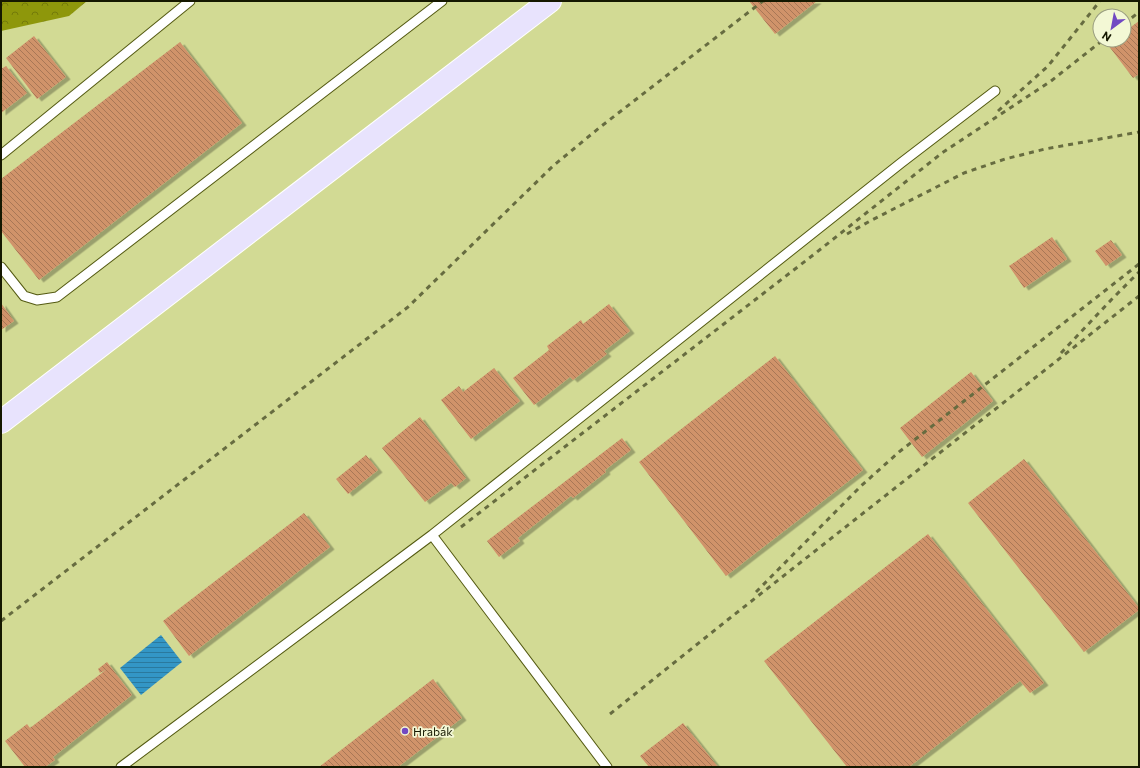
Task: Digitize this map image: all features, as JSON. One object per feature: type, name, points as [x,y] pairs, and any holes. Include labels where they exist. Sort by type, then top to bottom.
[{"type":"main road","points":[[1,422],[550,1]]},
{"type":"lane","points":[[1,155],[190,1]]},
{"type":"lane","points":[[1,267],[24,296],[37,300],[57,297],[442,1]]},
{"type":"lane","points":[[121,767],[432,535],[894,168],[995,91]]},
{"type":"lane","points":[[432,535],[607,767]]},
{"type":"green space","points":[[1,1],[87,1],[69,16],[1,31]]},
{"type":"water","points":[[161,635],[182,662],[141,695],[120,668]]},
{"type":"building","points":[[749,1],[817,1],[775,34]]},
{"type":"building","points":[[1139,21],[1139,74],[1133,78],[1110,48],[1132,48],[1132,26]]},
{"type":"building","points":[[34,36],[66,77],[37,99],[6,58]]},
{"type":"building","points":[[180,42],[242,123],[39,280],[1,231],[1,179]]},
{"type":"building","points":[[6,66],[27,93],[1,113],[1,69]]},
{"type":"building","points":[[1052,237],[1067,259],[1024,288],[1009,266]]},
{"type":"building","points":[[1111,240],[1122,255],[1106,266],[1095,251]]},
{"type":"building","points":[[1,303],[14,321],[1,330]]},
{"type":"building","points":[[609,304],[630,331],[604,351],[607,354],[573,380],[570,377],[534,405],[513,378],[549,350],[547,346],[581,320],[583,324]]},
{"type":"building","points":[[775,356],[863,470],[726,576],[639,462]]},
{"type":"building","points":[[494,368],[520,401],[471,439],[441,400],[459,386],[463,392]]},
{"type":"building","points":[[971,372],[993,401],[922,457],[900,428]]},
{"type":"building","points":[[420,417],[466,478],[455,487],[451,483],[425,502],[382,448]]},
{"type":"building","points":[[622,438],[631,450],[573,498],[571,496],[518,538],[520,541],[499,557],[487,541]]},
{"type":"building","points":[[366,455],[378,470],[348,494],[336,479]]},
{"type":"building","points":[[1024,459],[1139,608],[1139,610],[1084,652],[968,503]]},
{"type":"building","points":[[304,513],[330,547],[189,656],[163,621]]},
{"type":"building","points":[[928,534],[1044,683],[1030,693],[1020,681],[909,767],[847,767],[764,661]]},
{"type":"building","points":[[107,662],[132,695],[53,757],[55,760],[45,767],[25,767],[5,741],[27,724],[30,728],[107,669],[100,673],[98,669]]},
{"type":"building","name":"Hrabák","points":[[433,679],[462,718],[398,767],[319,767]]},
{"type":"building","points":[[683,723],[718,767],[649,767],[640,756]]},
{"type":"railway","points":[[1,621],[408,307],[553,166],[599,128],[763,1]]},
{"type":"railway","points":[[998,111],[1048,66],[1100,1]]},
{"type":"railway","points":[[1132,18],[1139,12]]},
{"type":"railway","points":[[461,527],[817,252],[942,153],[1051,81],[1093,48]]},
{"type":"railway","points":[[847,234],[964,173],[1005,159],[1045,149],[1139,132]]},
{"type":"railway","points":[[756,592],[861,486],[899,452],[1139,264]]},
{"type":"railway","points":[[1061,353],[1139,272]]},
{"type":"railway","points":[[610,714],[1139,296]]},
{"type":"place","name":"Hrabák","points":[[405,731]]}]
